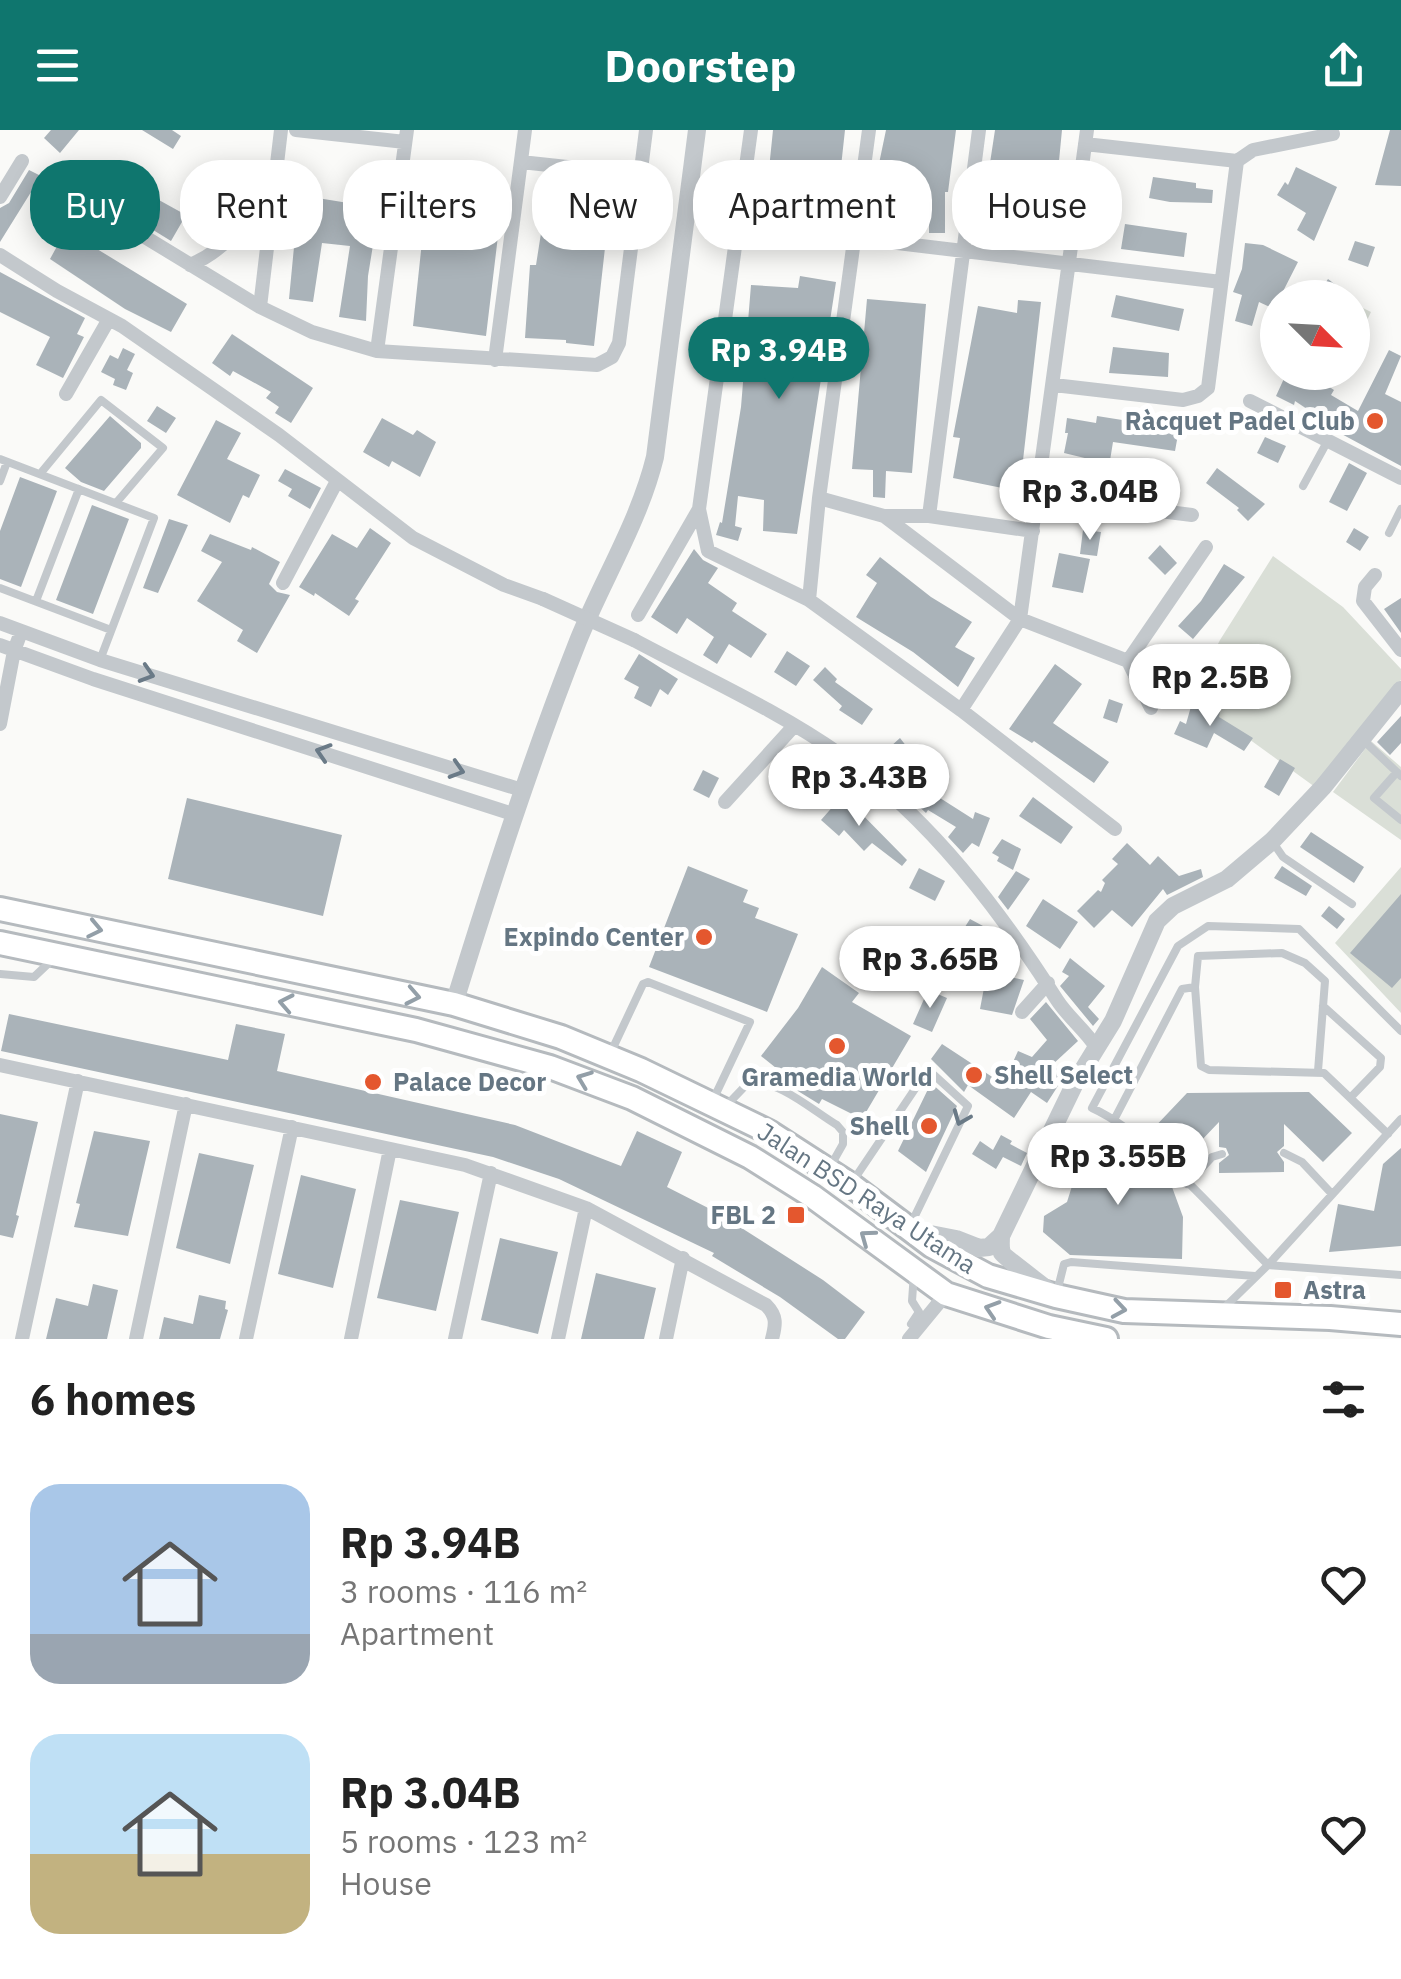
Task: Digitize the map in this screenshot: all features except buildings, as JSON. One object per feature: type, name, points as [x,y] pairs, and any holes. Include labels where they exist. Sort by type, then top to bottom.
[{"type":"main road","name":"Jalan BSD Raya Utama","points":[[0,909],[454,1004],[561,1037],[769,1132],[851,1185],[908,1230],[988,1276],[1124,1311],[1401,1324]]},
{"type":"main road","name":"Jalan BSD Raya Utama","points":[[0,943],[416,1030],[550,1067],[632,1098],[750,1156],[946,1294],[1048,1327],[1106,1339]]},
{"type":"main road","points":[[550,1067],[561,1037]]},
{"type":"street","points":[[278,160],[281,130]]},
{"type":"street","points":[[296,130],[406,136],[378,350]]},
{"type":"street","points":[[495,360],[526,130]]},
{"type":"street","points":[[643,160],[646,130]]},
{"type":"street","points":[[454,1004],[522,790],[579,639],[646,494],[655,457],[697,130]]},
{"type":"street","points":[[747,160],[751,130]]},
{"type":"street","points":[[865,160],[869,130]]},
{"type":"street","points":[[929,516],[979,130]]},
{"type":"street","points":[[1054,385],[1183,400],[1208,388],[1238,161],[1252,150],[1333,134]]},
{"type":"street","points":[[961,710],[1020,619],[1086,137],[1238,161]]},
{"type":"street","points":[[0,198],[22,161]]},
{"type":"street","points":[[521,162],[532,163]]},
{"type":"street","points":[[160,246],[260,307],[312,332],[378,350],[597,365],[612,357],[619,343],[631,250]]},
{"type":"street","points":[[932,247],[1222,282]]},
{"type":"street","points":[[190,265],[219,250]]},
{"type":"street","points":[[260,307],[267,250]]},
{"type":"street","points":[[735,250],[699,509],[708,551],[809,600],[961,710],[1115,829]]},
{"type":"street","points":[[809,600],[853,250]]},
{"type":"street","points":[[0,255],[109,319],[278,435],[413,538],[504,585],[634,640],[843,756],[937,840],[1026,948],[1058,1002],[1096,1047]]},
{"type":"street","points":[[66,394],[109,319]]},
{"type":"street","points":[[1250,402],[1401,478]]},
{"type":"street","points":[[283,583],[337,482]]},
{"type":"street","points":[[1038,496],[1192,516]]},
{"type":"street","points":[[820,498],[884,516],[929,516],[1034,531]]},
{"type":"street","points":[[638,615],[699,509]]},
{"type":"street","points":[[884,516],[1020,619],[1128,661],[1152,708]]},
{"type":"street","points":[[1128,661],[1206,547]]},
{"type":"street","points":[[1375,575],[1365,588],[1363,601],[1401,650]]},
{"type":"street","points":[[0,623],[100,660],[522,790]]},
{"type":"street","points":[[0,724],[7,648],[21,632]]},
{"type":"street","points":[[7,648],[513,814]]},
{"type":"street","points":[[1056,1296],[1026,1269],[1006,1259],[1000,1250],[1001,1236],[1076,1081],[1113,1021],[1157,921],[1173,906],[1226,879],[1272,841],[1323,787],[1401,690]]},
{"type":"street","points":[[725,802],[794,726]]},
{"type":"street","points":[[1022,1012],[1048,983]]},
{"type":"street","points":[[0,1065],[491,1173],[586,1208],[766,1305],[774,1313],[772,1339]]},
{"type":"street","points":[[22,1339],[78,1081]]},
{"type":"street","points":[[136,1339],[186,1104]]},
{"type":"street","points":[[246,1339],[292,1127]]},
{"type":"street","points":[[351,1339],[390,1148]]},
{"type":"street","points":[[455,1339],[491,1173]]},
{"type":"street","points":[[558,1339],[586,1208]]},
{"type":"street","points":[[908,1230],[956,1239],[979,1248],[1001,1236]]},
{"type":"street","points":[[666,1339],[684,1258]]},
{"type":"street","points":[[910,1332],[946,1294]]},
{"type":"lane","points":[[40,474],[101,400],[163,448],[116,503]]},
{"type":"lane","points":[[1303,486],[1326,442]]},
{"type":"lane","points":[[0,480],[4,460],[154,518],[100,660]]},
{"type":"lane","points":[[36,602],[79,489]]},
{"type":"lane","points":[[1389,533],[1401,510]]},
{"type":"lane","points":[[0,588],[110,630]]},
{"type":"lane","points":[[1362,739],[1399,774],[1374,798],[1401,820]]},
{"type":"lane","points":[[1272,841],[1283,856],[1352,904]]},
{"type":"lane","points":[[1401,1032],[1299,929],[1208,926],[1178,946],[1092,1108],[1115,1118],[1268,1265],[1401,1276]]},
{"type":"lane","points":[[1318,1071],[1325,981],[1305,963],[1282,953],[1198,956],[1198,1064],[1206,1070],[1318,1071],[1330,1076],[1393,1131]]},
{"type":"lane","points":[[0,974],[34,978],[57,955]]},
{"type":"lane","points":[[609,1056],[643,984],[648,982],[750,1022],[717,1107]]},
{"type":"lane","points":[[1115,1118],[1182,989],[1196,986]]},
{"type":"lane","points":[[1323,1006],[1382,1058],[1380,1067],[1351,1097]]},
{"type":"lane","points":[[851,1185],[925,1074],[934,1075],[968,1106],[908,1230]]},
{"type":"lane","points":[[717,1107],[749,1082],[760,1081],[776,1088],[844,1132],[843,1144],[828,1170]]},
{"type":"lane","points":[[1215,1316],[1268,1265],[1401,1119]]},
{"type":"lane","points":[[1284,1153],[1302,1162],[1332,1194]]},
{"type":"lane","points":[[1187,1184],[1212,1157],[1222,1154]]},
{"type":"lane","points":[[1056,1296],[1064,1264],[1071,1262],[1255,1276]]},
{"type":"lane","points":[[910,1332],[919,1312],[912,1301],[914,1270]]},
{"type":"shaded area","points":[[1273,556],[1343,607],[1401,669],[1401,680],[1315,787],[1191,697],[1220,640]]},
{"type":"shaded area","points":[[1371,741],[1401,767],[1401,840],[1333,792]]},
{"type":"shaded area","points":[[1401,867],[1401,1013],[1335,943]]},
{"type":"place","name":"Ràcquet Padel Club","points":[[1375,421]]},
{"type":"place","name":"Expindo Center","points":[[704,937]]},
{"type":"place","name":"Gramedia World","points":[[837,1046]]},
{"type":"place","name":"Shell Select","points":[[974,1075]]},
{"type":"place","name":"Palace Decor","points":[[373,1082]]},
{"type":"place","name":"Shell","points":[[929,1126]]},
{"type":"place","name":"FBL 2","points":[[796,1215]]},
{"type":"place","name":"Astra","points":[[1283,1290]]}]
